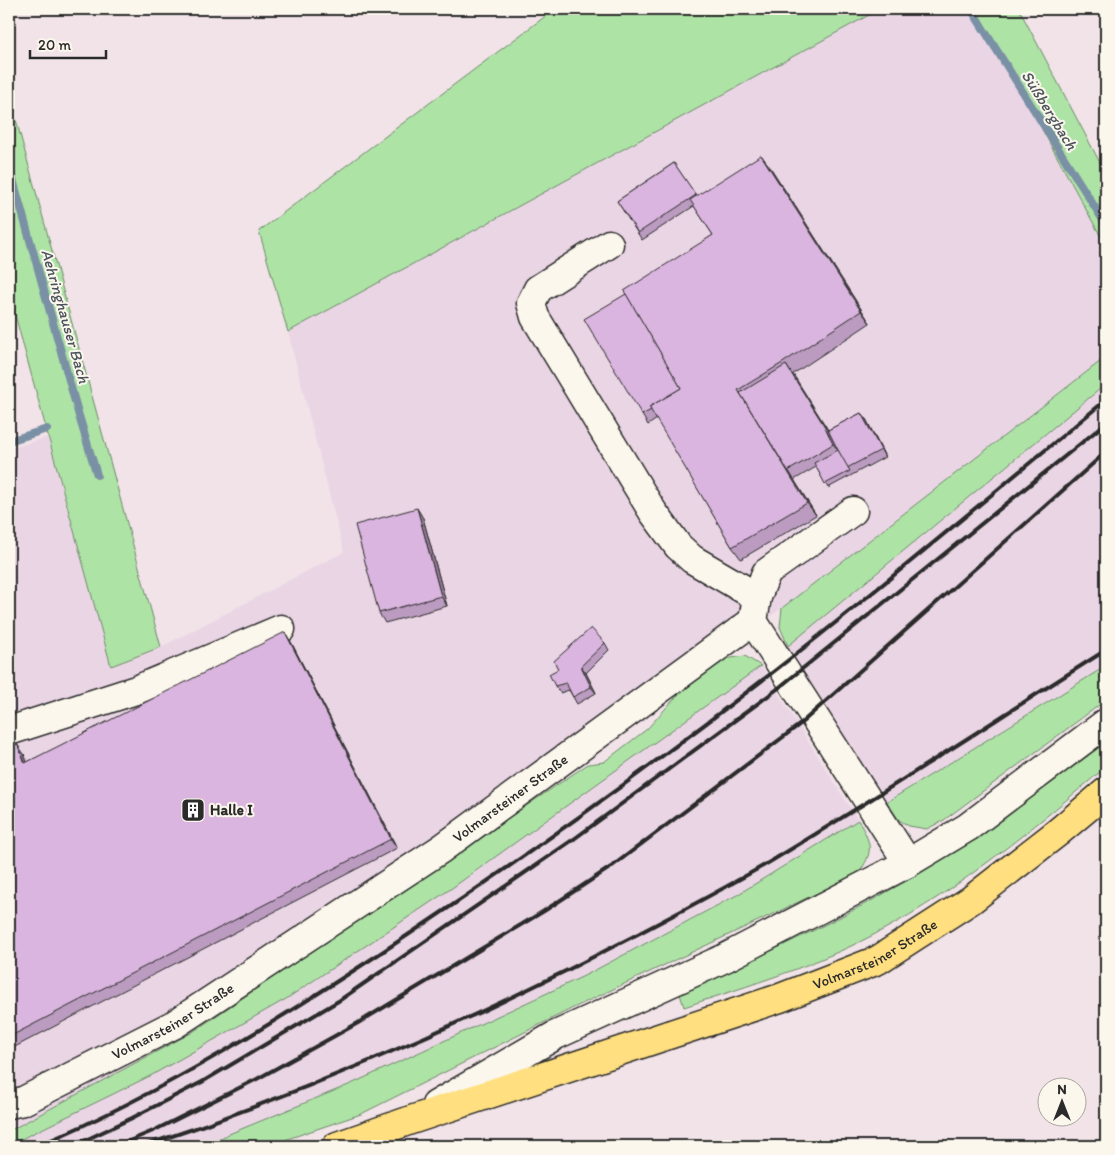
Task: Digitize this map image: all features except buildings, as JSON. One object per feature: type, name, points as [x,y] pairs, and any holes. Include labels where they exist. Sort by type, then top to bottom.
[{"type":"main road","name":"Volmarsteiner Straße","points":[[337,1146],[780,998],[878,960],[970,900],[1057,833],[1106,792]]},
{"type":"street","points":[[609,244],[538,289],[532,303],[535,317],[653,512],[678,546],[755,609],[908,863]]},
{"type":"street","points":[[755,609],[766,573],[853,511]]},
{"type":"street","name":"Volmarsteiner Straße","points":[[9,1104],[23,1101],[175,1024],[441,849],[755,609]]},
{"type":"street","points":[[9,731],[136,690],[281,629]]},
{"type":"street","name":"Volmarsteiner Straße","points":[[411,1120],[556,1035],[725,958],[908,863],[968,827],[1106,723]]},
{"type":"shaded area","points":[[880,9],[976,9],[1106,246],[1106,357],[782,608],[191,1033],[9,1131],[9,449],[48,437],[111,666],[161,647],[344,552],[288,332]]},
{"type":"shaded area","points":[[1106,384],[1106,666],[887,802],[788,646]]},
{"type":"shaded area","points":[[761,666],[858,820],[737,895],[584,976],[351,1084],[203,1146],[9,1146],[152,1075],[452,888]]},
{"type":"green space","points":[[555,9],[880,9],[288,332],[259,231]]},
{"type":"green space","points":[[976,9],[1019,9],[1106,174],[1106,246]]},
{"type":"green space","points":[[9,94],[161,647],[111,666],[9,293]]},
{"type":"green space","points":[[1106,357],[1106,384],[788,646],[780,627],[782,608]]},
{"type":"green space","points":[[745,656],[761,666],[452,888],[286,999],[152,1075],[9,1145],[9,1131],[191,1033],[588,764],[604,762],[647,729],[695,676],[724,659]]},
{"type":"green space","points":[[1106,666],[1106,700],[944,820],[927,829],[909,826],[899,820],[887,802]]},
{"type":"green space","points":[[1106,742],[1106,767],[997,856],[910,915],[832,955],[783,974],[684,1007],[680,994],[810,932],[905,882],[1001,820]]},
{"type":"green space","points":[[858,820],[868,841],[869,853],[858,874],[573,1008],[361,1114],[267,1146],[203,1146],[351,1084],[584,976],[737,895]]},
{"type":"waterway","name":"Süßbergbach","points":[[971,9],[1106,225]]},
{"type":"waterway","name":"Aehringhauser Bach","points":[[9,165],[97,475]]},
{"type":"waterway","points":[[9,441],[47,429]]},
{"type":"railway","points":[[37,1146],[134,1101],[273,1022],[506,869],[650,765],[791,658],[1106,400]]},
{"type":"railway","points":[[73,1146],[202,1082],[340,1000],[574,839],[776,690],[1106,423]]},
{"type":"railway","points":[[117,1146],[153,1131],[257,1079],[358,1023],[544,911],[611,867],[799,725],[1106,452]]},
{"type":"railway","points":[[143,1146],[331,1077],[454,1024],[574,967],[773,860],[1106,650]]},
{"type":"place","name":"Halle I","points":[[193,810]]}]
